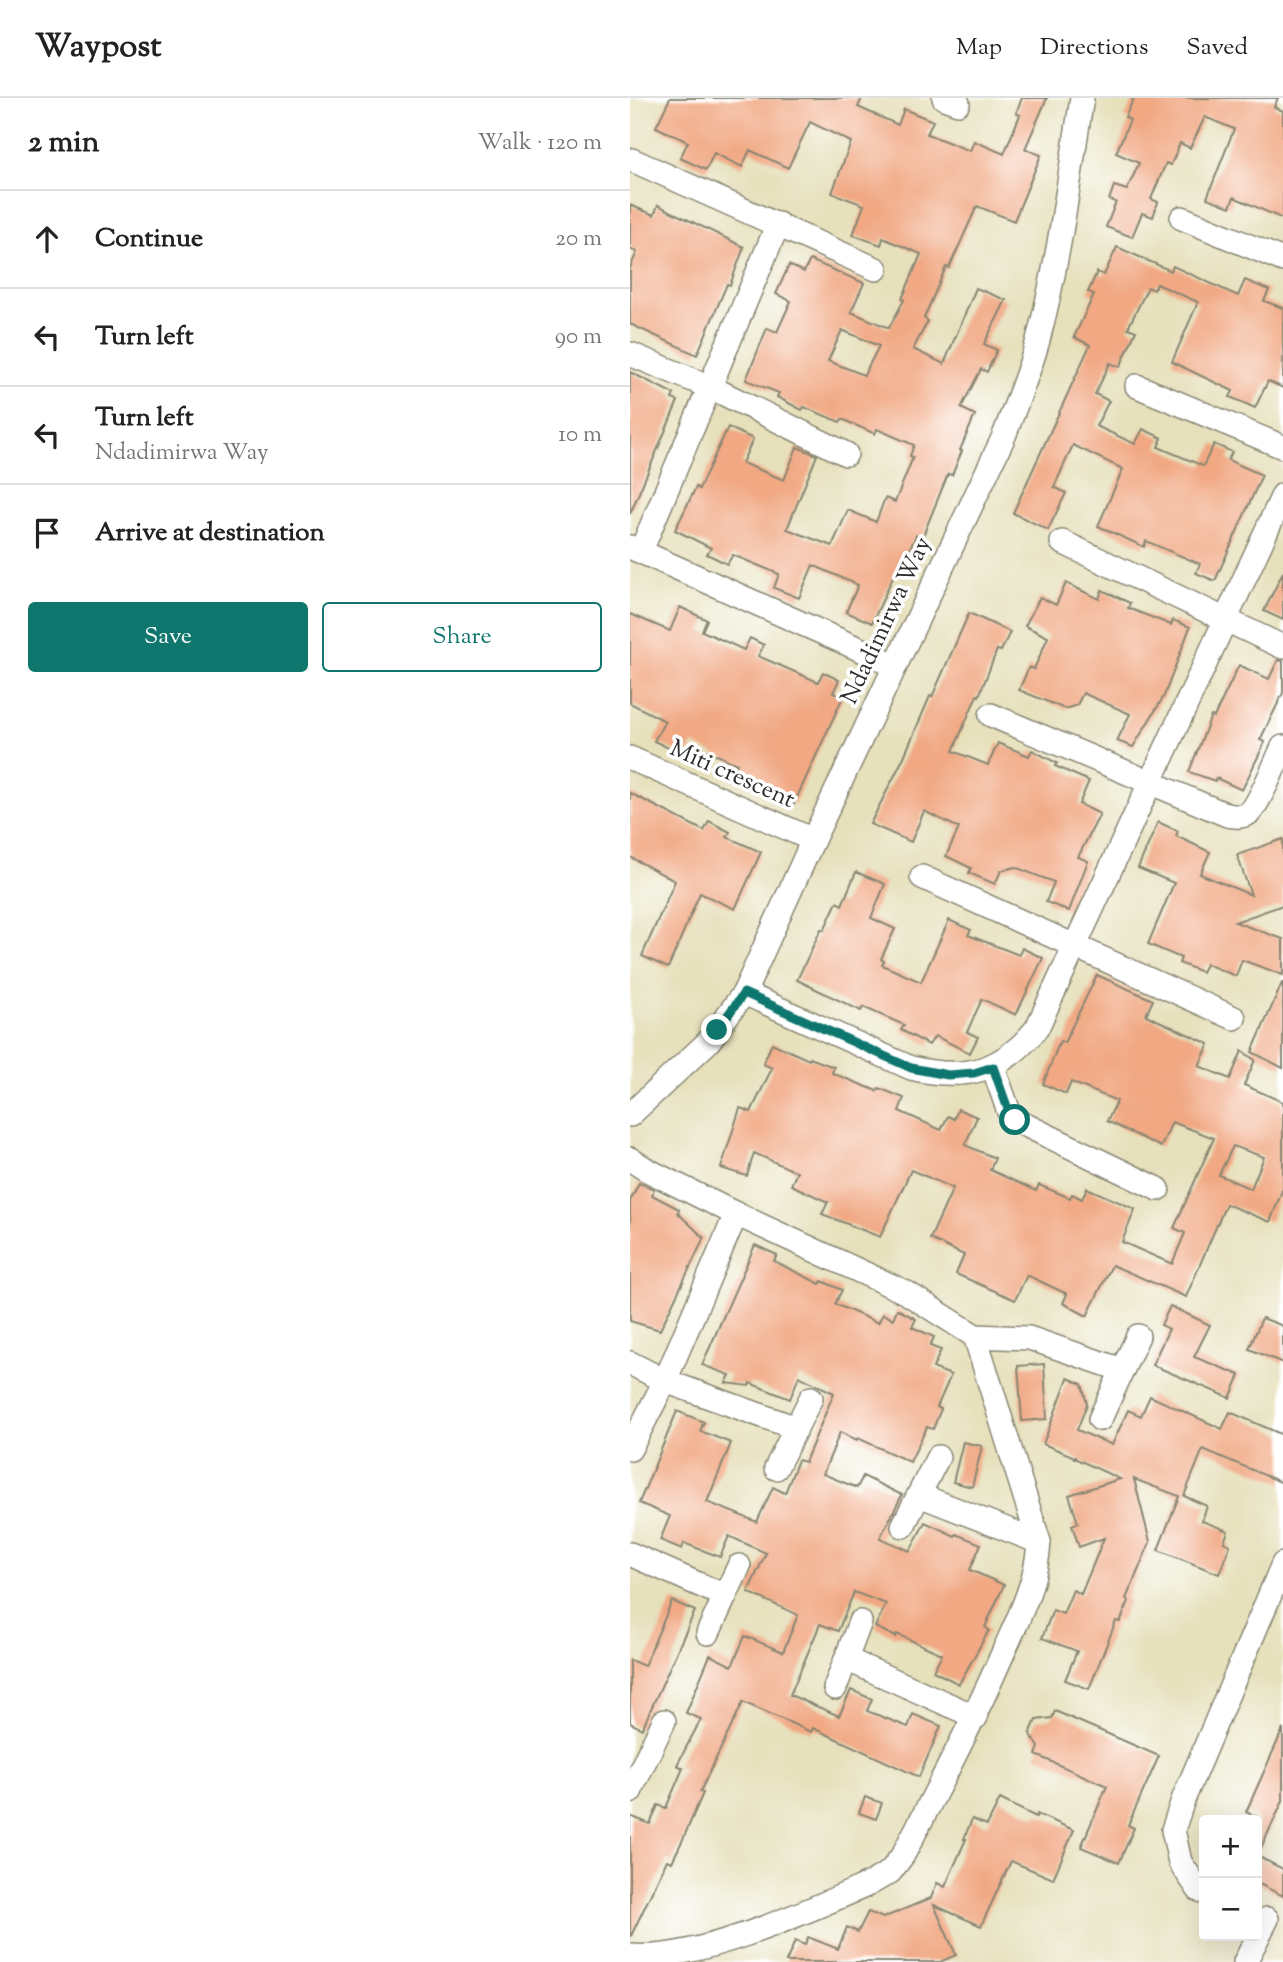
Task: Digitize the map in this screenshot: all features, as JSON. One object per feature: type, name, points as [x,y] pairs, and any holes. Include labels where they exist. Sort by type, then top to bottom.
[{"type":"street","name":"Ndadimirwa Way","points":[[630,1115],[708,1042],[744,993],[998,448],[1023,387],[1038,340],[1059,246],[1082,98]]},
{"type":"street","points":[[632,160],[876,269]]},
{"type":"street","points":[[1182,218],[1283,260]]},
{"type":"street","points":[[778,224],[710,387],[635,549],[895,665]]},
{"type":"street","points":[[630,354],[710,387],[846,454]]},
{"type":"street","points":[[1137,386],[1283,447]]},
{"type":"street","points":[[744,993],[911,1068],[948,1075],[974,1073],[993,1067],[1027,1040],[1037,1028],[1283,495]]},
{"type":"street","points":[[1062,542],[1226,618],[1283,648]]},
{"type":"street","points":[[991,716],[1150,781],[1227,816],[1238,817],[1249,813],[1256,804],[1283,747]]},
{"type":"street","name":"Miti crescent","points":[[630,758],[813,840]]},
{"type":"street","points":[[922,877],[1234,1018]]},
{"type":"street","points":[[993,1067],[1009,1112],[1015,1120],[1158,1189]]},
{"type":"street","points":[[630,1159],[736,1214],[907,1293],[975,1336],[1029,1338],[1122,1370]]},
{"type":"street","points":[[630,1449],[665,1381],[736,1214]]},
{"type":"street","points":[[630,1956],[649,1959],[737,1953],[890,1872],[904,1855],[975,1717],[1027,1598],[1038,1560],[1039,1542],[975,1336]]},
{"type":"street","points":[[1100,1419],[1138,1336]]},
{"type":"street","points":[[630,1363],[665,1381],[796,1428]]},
{"type":"street","points":[[776,1468],[811,1398]]},
{"type":"street","points":[[903,1526],[938,1457]]},
{"type":"street","points":[[919,1495],[1039,1542]]},
{"type":"street","points":[[630,1554],[725,1596]]},
{"type":"street","points":[[1199,1890],[1180,1862],[1173,1830],[1183,1800],[1283,1564]]},
{"type":"street","points":[[708,1633],[739,1566]]},
{"type":"street","points":[[835,1688],[860,1622]]},
{"type":"street","points":[[846,1659],[975,1717]]},
{"type":"street","points":[[630,1792],[638,1757],[664,1721]]},
{"type":"street","points":[[1245,1962],[1269,1919]]},
{"type":"building","points":[[670,98],[862,98],[858,107],[898,125],[904,109],[933,121],[927,134],[970,151],[974,141],[1004,154],[1020,115],[1016,113],[1022,98],[1047,98],[1025,149],[1041,155],[1014,221],[977,206],[949,268],[946,267],[924,318],[928,321],[913,349],[944,364],[976,288],[1006,300],[984,344],[997,350],[987,372],[981,369],[961,408],[975,415],[960,450],[962,451],[952,475],[948,474],[922,538],[916,535],[900,571],[896,570],[872,623],[846,612],[858,585],[813,565],[799,598],[774,588],[779,574],[733,555],[727,564],[707,554],[711,548],[675,530],[696,487],[699,489],[728,427],[753,439],[742,463],[784,480],[797,447],[817,455],[787,529],[832,546],[848,510],[876,522],[885,498],[895,502],[913,457],[910,456],[914,445],[877,429],[875,434],[842,419],[840,422],[804,407],[802,410],[777,397],[779,393],[746,380],[767,328],[777,332],[791,301],[776,294],[789,265],[804,272],[810,260],[864,283],[851,312],[889,328],[904,300],[902,299],[921,254],[883,238],[881,245],[853,235],[864,205],[832,193],[851,142],[810,122],[788,168],[750,150],[742,167],[714,153],[706,170],[680,158],[688,142],[656,127]],"holes":[[[842,330],[879,346],[864,375],[828,361]]]},
{"type":"building","points":[[1134,98],[1278,98],[1274,107],[1283,111],[1283,219],[1234,197],[1230,207],[1207,198],[1234,129],[1205,117],[1190,148],[1180,143],[1171,165],[1166,163],[1151,199],[1158,202],[1153,217],[1142,213],[1132,237],[1106,227],[1116,202],[1109,200],[1114,186],[1127,190],[1139,163],[1116,153],[1130,120],[1125,117]]},
{"type":"building","points":[[630,205],[654,215],[658,205],[744,247],[730,285],[727,284],[697,355],[630,324],[630,268],[637,252],[630,249]]},
{"type":"building","points":[[1117,247],[1171,271],[1173,266],[1238,296],[1245,280],[1269,290],[1264,301],[1283,308],[1283,388],[1268,381],[1255,408],[1230,397],[1233,391],[1172,362],[1198,302],[1157,284],[1154,290],[1148,287],[1128,328],[1136,331],[1120,367],[1110,363],[1095,394],[1109,401],[1096,426],[1135,444],[1143,429],[1162,438],[1158,447],[1203,466],[1214,444],[1232,452],[1228,460],[1262,475],[1215,581],[1196,573],[1200,564],[1146,541],[1144,547],[1098,526],[1123,469],[1073,445],[1054,487],[1066,493],[1048,530],[1013,513],[1090,345],[1074,337],[1094,294],[1088,292],[1097,272],[1104,275]]},
{"type":"building","points":[[630,372],[674,394],[672,399],[678,401],[630,514]]},
{"type":"building","points":[[1283,572],[1283,620],[1264,611]]},
{"type":"building","points":[[1066,583],[1099,599],[1102,590],[1130,603],[1128,608],[1171,625],[1173,620],[1190,627],[1164,696],[1133,747],[1117,741],[1130,714],[1083,693],[1077,705],[1065,709],[1019,690],[1029,667],[1034,669],[1048,637],[1025,626],[1040,597],[1056,605]]},
{"type":"building","points":[[680,607],[707,620],[702,631],[744,650],[750,638],[764,645],[758,656],[818,682],[823,672],[839,680],[833,693],[843,697],[794,804],[768,793],[770,791],[732,777],[737,764],[693,744],[687,757],[654,741],[665,721],[630,703],[630,614],[670,631]]},
{"type":"building","points":[[969,613],[1010,632],[1001,651],[997,650],[953,751],[988,765],[998,743],[1029,756],[1032,750],[1057,763],[1055,766],[1089,781],[1079,804],[1100,814],[1078,857],[1088,861],[1069,911],[1046,902],[1054,882],[1015,867],[1001,871],[995,884],[969,873],[971,868],[946,856],[959,828],[924,811],[911,842],[870,824],[903,759]]},
{"type":"building","points":[[1278,660],[1283,661],[1283,693],[1260,740],[1265,742],[1242,790],[1216,778],[1215,781],[1189,772],[1211,716],[1214,717],[1239,665],[1269,679]]},
{"type":"building","points":[[630,793],[704,831],[709,821],[730,832],[727,837],[761,852],[735,909],[700,893],[668,968],[642,956],[675,881],[630,857]]},
{"type":"building","points":[[1158,822],[1178,831],[1176,836],[1210,852],[1200,874],[1251,895],[1237,855],[1283,839],[1283,905],[1235,922],[1283,939],[1283,975],[1242,960],[1236,976],[1206,964],[1202,972],[1179,963],[1181,958],[1148,944],[1174,883],[1138,868]]},
{"type":"building","points":[[856,872],[885,884],[871,918],[895,929],[881,959],[884,961],[882,965],[921,982],[949,920],[971,930],[968,935],[1019,955],[1022,948],[1043,958],[1016,1015],[982,999],[967,1032],[978,1037],[970,1053],[935,1036],[929,1045],[901,1030],[904,1025],[863,1007],[861,1011],[797,980],[837,902],[842,905]]},
{"type":"building","points":[[1097,975],[1153,1000],[1146,1015],[1209,1044],[1199,1066],[1230,1079],[1242,1051],[1255,1060],[1244,1085],[1283,1102],[1283,1188],[1270,1222],[1226,1204],[1186,1297],[1112,1265],[1087,1316],[1063,1303],[1067,1294],[1027,1275],[1015,1300],[956,1274],[964,1255],[930,1239],[953,1188],[911,1170],[880,1237],[822,1214],[828,1202],[791,1185],[797,1172],[754,1153],[747,1176],[721,1168],[740,1108],[751,1112],[772,1068],[763,1064],[772,1043],[809,1060],[810,1058],[834,1067],[832,1073],[877,1091],[879,1088],[904,1098],[899,1111],[941,1130],[948,1116],[954,1119],[958,1109],[977,1117],[965,1145],[995,1158],[990,1170],[1036,1191],[1039,1185],[1070,1198],[1072,1194],[1082,1199],[1087,1188],[1135,1209],[1122,1242],[1172,1264],[1185,1233],[1174,1228],[1214,1138],[1172,1122],[1161,1147],[1107,1121],[1117,1101],[1071,1082],[1066,1094],[1043,1084],[1060,1041],[1064,1043]],"holes":[[[1233,1146],[1264,1157],[1251,1189],[1219,1175]]]},
{"type":"building","points":[[1283,983],[1283,1068],[1252,1052]]},
{"type":"building","points":[[639,1183],[654,1189],[652,1195],[679,1209],[678,1213],[704,1238],[660,1330],[630,1321],[630,1201]]},
{"type":"building","points":[[755,1245],[777,1255],[774,1261],[820,1284],[822,1281],[842,1290],[835,1304],[878,1323],[883,1314],[893,1319],[897,1309],[916,1319],[912,1327],[934,1337],[930,1346],[941,1350],[933,1368],[951,1375],[937,1407],[941,1409],[933,1429],[927,1427],[910,1462],[840,1432],[823,1474],[857,1488],[863,1476],[902,1495],[880,1538],[910,1551],[925,1522],[981,1544],[970,1570],[1004,1585],[985,1627],[989,1630],[959,1684],[933,1671],[942,1654],[875,1627],[886,1604],[854,1592],[838,1631],[820,1624],[790,1695],[839,1716],[851,1690],[872,1699],[867,1711],[908,1727],[913,1714],[941,1726],[919,1777],[813,1728],[811,1732],[743,1702],[700,1792],[703,1793],[672,1862],[667,1860],[630,1938],[630,1816],[650,1824],[658,1805],[666,1808],[683,1768],[677,1765],[701,1719],[686,1713],[710,1655],[732,1666],[745,1636],[783,1652],[798,1615],[748,1592],[766,1553],[729,1536],[720,1557],[684,1543],[682,1549],[660,1540],[670,1516],[639,1503],[677,1411],[704,1422],[700,1431],[731,1443],[707,1502],[757,1522],[773,1487],[785,1493],[798,1460],[805,1462],[834,1393],[799,1376],[790,1399],[750,1383],[749,1386],[726,1383],[730,1375],[702,1365]]},
{"type":"building","points":[[1170,1306],[1210,1325],[1194,1357],[1240,1375],[1230,1398],[1152,1365],[1169,1329],[1161,1325]]},
{"type":"building","points":[[1262,1318],[1283,1326],[1283,1363],[1249,1349]]},
{"type":"building","points":[[1044,1364],[1047,1419],[1022,1421],[1018,1366]]},
{"type":"building","points":[[1068,1378],[1082,1384],[1087,1404],[1077,1430],[1112,1445],[1128,1410],[1141,1416],[1150,1396],[1222,1429],[1230,1412],[1283,1435],[1283,1483],[1203,1449],[1184,1496],[1207,1506],[1202,1521],[1228,1531],[1224,1542],[1230,1545],[1219,1574],[1158,1550],[1179,1496],[1134,1479],[1150,1542],[1126,1599],[1129,1601],[1120,1622],[1116,1621],[1089,1689],[1065,1680],[1077,1651],[1042,1638],[1053,1610],[1063,1614],[1073,1590],[1081,1594],[1104,1538],[1079,1547],[1072,1525],[1078,1523],[1069,1495],[1120,1479],[1043,1444]]},
{"type":"building","points":[[963,1442],[982,1446],[972,1487],[953,1482]]},
{"type":"building","points":[[672,1601],[695,1611],[642,1729],[630,1723],[630,1660],[644,1666]]},
{"type":"building","points":[[1055,1711],[1159,1756],[1128,1825],[1134,1828],[1119,1863],[1081,1847],[1107,1786],[1036,1755],[1039,1747],[1030,1734],[1036,1720],[1052,1718]]},
{"type":"building","points":[[1283,1729],[1283,1801],[1262,1845],[1262,1815],[1246,1812]]},
{"type":"building","points":[[865,1797],[882,1803],[876,1819],[859,1813]]},
{"type":"building","points":[[1000,1799],[1036,1817],[1037,1814],[1074,1830],[1053,1879],[1011,1861],[981,1926],[934,1905],[956,1955],[940,1962],[786,1962],[795,1941],[805,1945],[808,1937],[838,1949],[847,1927],[858,1932],[868,1912],[883,1918],[931,1898],[937,1883],[945,1887],[972,1819],[987,1825]]},
{"type":"building","points":[[1262,1858],[1283,1869],[1283,1896],[1262,1886]]},
{"type":"route","points":[[717,1030],[744,993],[911,1068],[948,1075],[974,1073],[993,1067],[1009,1112],[1015,1120]]}]
